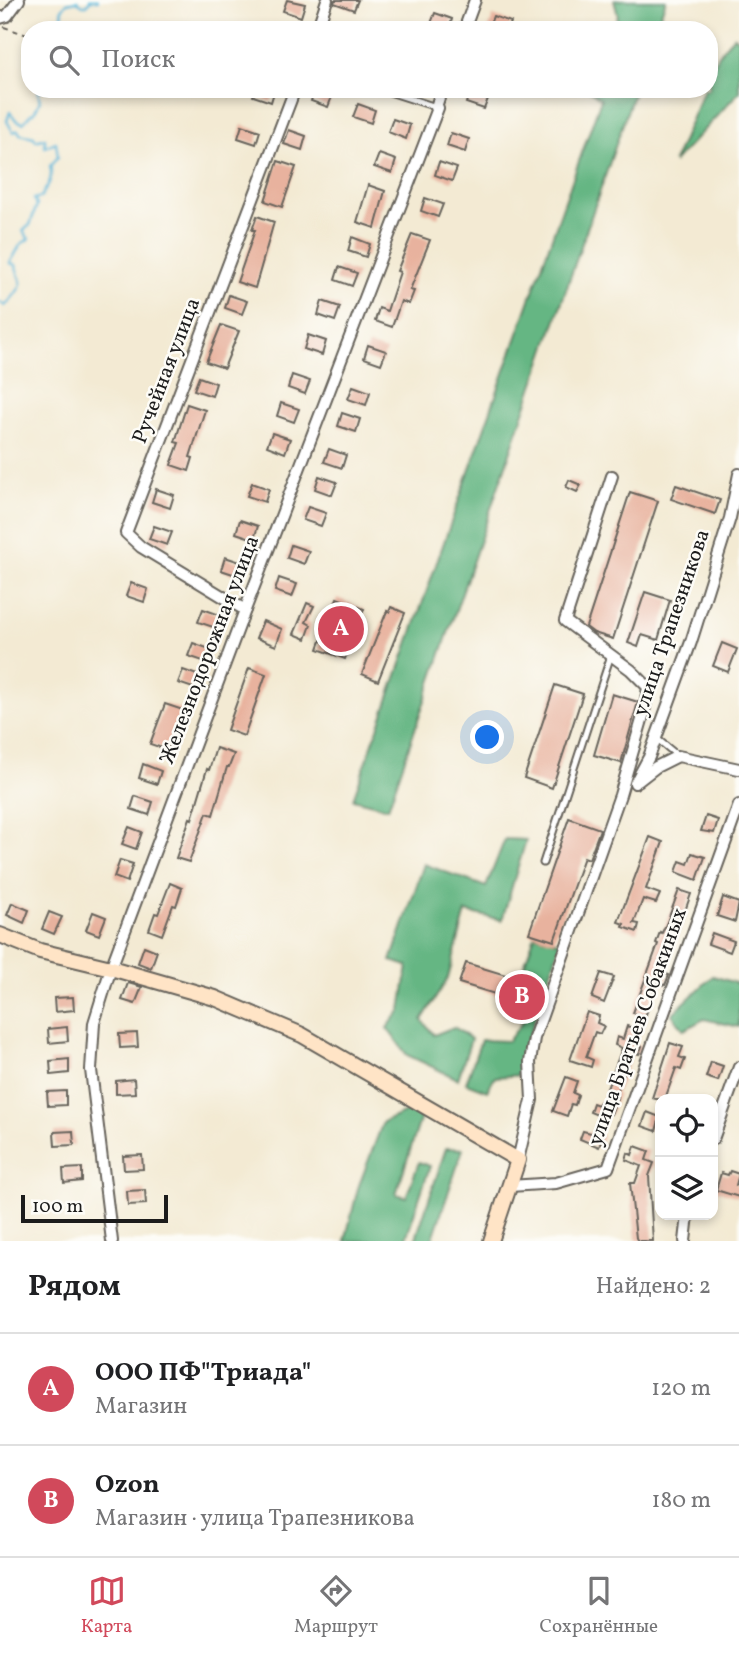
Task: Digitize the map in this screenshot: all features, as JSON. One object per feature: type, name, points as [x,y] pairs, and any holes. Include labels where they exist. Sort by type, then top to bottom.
[{"type":"street","points":[[0,18],[7,16],[19,0]]},
{"type":"street","points":[[320,21],[327,0]]},
{"type":"street","points":[[467,21],[474,0]]},
{"type":"street","name":"Ручейная улица","points":[[245,610],[141,547],[126,533],[292,98]]},
{"type":"street","name":"Железнодорожная улица","points":[[112,1241],[92,1070],[93,1023],[111,968],[245,610],[438,108],[439,98]]},
{"type":"street","name":"улица Трапезникова","points":[[635,783],[649,757],[691,642],[730,518],[739,474]]},
{"type":"street","points":[[491,1241],[518,1160],[532,1100],[530,1062],[534,1038],[620,795],[644,713],[648,687],[565,621],[612,477]]},
{"type":"street","points":[[620,795],[656,767],[678,756],[739,769]]},
{"type":"street","name":"улица Братьев Собакиных","points":[[510,1186],[556,1183],[607,1168],[739,805]]},
{"type":"street","points":[[0,935],[40,951],[215,998],[302,1035],[518,1160]]},
{"type":"street","points":[[718,1125],[739,1067]]},
{"type":"street","points":[[685,1241],[687,1220]]},
{"type":"lane","points":[[408,98],[436,107]]},
{"type":"lane","points":[[543,863],[611,655]]},
{"type":"lane","points":[[655,738],[678,756]]},
{"type":"path","points":[[0,25],[21,33]]},
{"type":"green space","points":[[614,0],[666,0],[658,21],[616,21],[618,16]]},
{"type":"green space","points":[[734,36],[739,41],[739,92],[673,163],[700,98],[718,98],[718,57]]},
{"type":"green space","points":[[632,98],[388,808],[353,799],[601,99]]},
{"type":"green space","points":[[505,839],[526,840],[502,920],[466,912],[448,978],[422,1020],[434,1035],[454,1027],[471,1039],[458,1079],[407,1055],[387,1028],[401,1010],[408,966],[391,961],[424,864],[486,887]]},
{"type":"green space","points":[[535,935],[561,942],[526,1044],[523,1075],[495,1077],[487,1091],[466,1083],[481,1040],[508,1041],[524,1020],[534,985],[519,979]]},
{"type":"green space","points":[[713,976],[739,984],[739,1027],[704,1019],[684,1030],[672,1014]]},
{"type":"green space","points":[[408,1111],[421,1117],[396,1194],[406,1197],[419,1162],[430,1166],[405,1241],[345,1241],[358,1188],[383,1122]]},
{"type":"green space","points":[[446,1148],[463,1149],[432,1241],[415,1241]]},
{"type":"building","points":[[287,0],[305,4],[301,17],[283,11]]},
{"type":"building","points":[[335,0],[358,0],[354,10],[334,3]]},
{"type":"building","points":[[435,13],[452,19],[451,21],[432,21]]},
{"type":"building","points":[[493,16],[508,21],[491,21]]},
{"type":"building","points":[[312,98],[331,98],[328,107],[311,101]]},
{"type":"building","points":[[468,98],[488,98],[484,109],[466,103]]},
{"type":"building","points":[[358,104],[375,110],[371,123],[353,117]]},
{"type":"building","points":[[393,119],[410,125],[406,139],[388,132]]},
{"type":"building","points":[[242,125],[260,131],[256,144],[238,138]]},
{"type":"building","points":[[289,130],[306,136],[302,150],[284,144]]},
{"type":"building","points":[[451,133],[469,139],[465,152],[447,146]]},
{"type":"building","points":[[379,154],[396,160],[392,173],[374,167]]},
{"type":"building","points":[[278,161],[296,167],[282,207],[265,201]]},
{"type":"building","points":[[439,162],[457,168],[452,181],[435,175]]},
{"type":"building","points":[[368,185],[385,191],[375,228],[357,222]]},
{"type":"building","points":[[425,198],[443,204],[438,217],[421,211]]},
{"type":"building","points":[[257,216],[274,222],[255,288],[237,282],[255,230],[252,230]]},
{"type":"building","points":[[412,234],[430,240],[410,290],[414,291],[409,304],[401,301],[392,327],[375,321],[379,308],[387,311],[400,272],[397,271]]},
{"type":"building","points":[[352,237],[370,244],[366,257],[348,251]]},
{"type":"building","points":[[339,267],[357,273],[352,286],[335,280]]},
{"type":"building","points":[[229,295],[247,301],[242,314],[225,308]]},
{"type":"building","points":[[322,301],[340,307],[335,321],[318,315]]},
{"type":"building","points":[[221,325],[239,331],[224,368],[206,362]]},
{"type":"building","points":[[308,335],[326,341],[322,355],[304,349]]},
{"type":"building","points":[[368,345],[386,351],[381,364],[364,358]]},
{"type":"building","points":[[292,375],[310,381],[305,394],[288,388]]},
{"type":"building","points":[[199,377],[216,383],[212,396],[194,390]]},
{"type":"building","points":[[353,386],[370,392],[366,405],[348,399]]},
{"type":"building","points":[[281,403],[299,409],[294,422],[277,416]]},
{"type":"building","points":[[187,404],[205,410],[190,457],[193,458],[189,471],[171,465],[179,443],[175,442]]},
{"type":"building","points":[[342,413],[360,419],[356,432],[338,426]]},
{"type":"building","points":[[272,433],[290,439],[285,453],[267,446]]},
{"type":"building","points":[[329,449],[346,455],[342,468],[324,462]]},
{"type":"building","points":[[319,476],[337,482],[332,495],[315,489]]},
{"type":"building","points":[[569,480],[581,485],[577,492],[566,487]]},
{"type":"building","points":[[252,483],[269,489],[265,502],[247,496]]},
{"type":"building","points":[[676,485],[720,500],[715,514],[671,499]]},
{"type":"building","points":[[156,489],[174,495],[170,508],[152,502]]},
{"type":"building","points":[[630,492],[658,501],[613,639],[594,633],[586,627]]},
{"type":"building","points":[[308,507],[326,513],[321,526],[303,520]]},
{"type":"building","points":[[240,520],[258,526],[254,539],[236,533]]},
{"type":"building","points":[[154,526],[172,532],[167,545],[149,539]]},
{"type":"building","points":[[291,545],[309,551],[304,564],[287,558]]},
{"type":"building","points":[[225,557],[243,563],[239,576],[221,570]]},
{"type":"building","points":[[279,578],[297,584],[292,597],[275,591]]},
{"type":"building","points":[[131,583],[148,589],[144,602],[126,596]]},
{"type":"building","points":[[645,592],[670,600],[658,640],[642,635],[638,647],[628,643]]},
{"type":"building","points":[[337,598],[364,609],[345,659],[318,649]]},
{"type":"building","points":[[307,603],[314,606],[306,622],[311,625],[306,639],[294,634]]},
{"type":"building","points":[[391,607],[405,613],[378,681],[362,674]]},
{"type":"building","points":[[203,609],[220,615],[216,628],[198,622]]},
{"type":"building","points":[[263,621],[282,629],[276,646],[256,638]]},
{"type":"building","points":[[193,643],[210,649],[206,662],[188,656]]},
{"type":"building","points":[[722,643],[737,649],[728,672],[713,666]]},
{"type":"building","points":[[249,668],[266,674],[244,736],[227,730]]},
{"type":"building","points":[[183,670],[200,676],[196,689],[178,683]]},
{"type":"building","points":[[555,685],[583,694],[552,788],[524,778]]},
{"type":"building","points":[[612,694],[638,702],[621,763],[594,755]]},
{"type":"building","points":[[165,704],[183,710],[168,750],[150,744]]},
{"type":"building","points":[[216,748],[234,754],[227,767],[213,815],[207,813],[189,862],[176,858]]},
{"type":"building","points":[[143,764],[161,771],[157,784],[139,778]]},
{"type":"building","points":[[135,796],[153,802],[149,815],[131,809]]},
{"type":"building","points":[[706,816],[718,820],[714,833],[701,831]]},
{"type":"building","points":[[569,818],[600,829],[589,859],[584,857],[554,941],[529,933]]},
{"type":"building","points":[[129,827],[142,832],[136,849],[122,844]]},
{"type":"building","points":[[650,837],[663,842],[646,889],[660,894],[656,903],[643,899],[634,923],[639,924],[637,932],[618,922]]},
{"type":"building","points":[[692,853],[705,857],[697,880],[676,872],[680,861],[688,864]]},
{"type":"building","points":[[120,860],[133,864],[127,882],[114,877]]},
{"type":"building","points":[[170,883],[182,888],[162,935],[149,930]]},
{"type":"building","points":[[679,890],[691,894],[663,973],[669,975],[665,985],[657,983],[645,1017],[633,1013],[660,932],[662,933],[667,922]]},
{"type":"building","points":[[723,897],[739,903],[735,922],[717,916]]},
{"type":"building","points":[[12,903],[29,910],[24,923],[7,915]]},
{"type":"building","points":[[49,912],[62,917],[54,934],[42,929]]},
{"type":"building","points":[[93,912],[106,917],[99,935],[86,930]]},
{"type":"building","points":[[712,933],[734,941],[730,952],[708,944]]},
{"type":"building","points":[[144,946],[157,951],[151,968],[138,963]]},
{"type":"building","points":[[466,963],[535,984],[528,1004],[459,983]]},
{"type":"building","points":[[601,973],[614,977],[604,1003],[592,998]]},
{"type":"building","points":[[128,983],[142,987],[135,1004],[122,1000]]},
{"type":"building","points":[[73,997],[74,1010],[55,1012],[54,998]]},
{"type":"building","points":[[587,1012],[599,1016],[597,1023],[604,1026],[600,1034],[595,1032],[586,1057],[593,1060],[591,1067],[570,1060]]},
{"type":"building","points":[[627,1026],[641,1031],[636,1044],[642,1046],[639,1054],[633,1052],[611,1114],[604,1112],[602,1117],[590,1112],[593,1103],[598,1105],[602,1102],[622,1048],[615,1045],[617,1037],[623,1039]]},
{"type":"building","points":[[67,1027],[68,1041],[49,1043],[48,1029]]},
{"type":"building","points":[[137,1033],[138,1047],[120,1048],[119,1034]]},
{"type":"building","points":[[670,1043],[683,1047],[679,1057],[685,1059],[681,1070],[676,1068],[667,1094],[655,1094],[655,1099],[652,1098]]},
{"type":"building","points":[[69,1059],[69,1073],[51,1075],[50,1061]]},
{"type":"building","points":[[711,1062],[723,1066],[718,1081],[706,1077]]},
{"type":"building","points":[[566,1077],[577,1081],[573,1093],[578,1095],[567,1116],[553,1111]]},
{"type":"building","points":[[134,1079],[135,1093],[116,1094],[116,1081]]},
{"type":"building","points":[[66,1091],[66,1105],[48,1106],[47,1092]]},
{"type":"building","points":[[647,1112],[655,1115],[655,1131],[642,1126]]},
{"type":"building","points":[[73,1131],[74,1145],[55,1146],[54,1132]]},
{"type":"building","points":[[583,1131],[603,1136],[599,1147],[580,1139]]},
{"type":"building","points":[[635,1146],[649,1151],[646,1160],[654,1163],[649,1176],[653,1241],[638,1241],[636,1238],[630,1183],[635,1183],[641,1166],[626,1160],[628,1153],[632,1155]]},
{"type":"building","points":[[142,1155],[143,1169],[124,1170],[123,1156]]},
{"type":"building","points":[[82,1168],[82,1181],[64,1183],[63,1169]]},
{"type":"building","points":[[730,1171],[739,1174],[736,1185],[739,1186],[739,1197],[718,1191],[721,1173],[728,1175]]},
{"type":"building","points":[[145,1190],[146,1204],[128,1205],[127,1191]]},
{"type":"waterway","points":[[60,21],[63,13],[61,11],[67,3],[77,1],[87,5],[90,0],[98,0]]},
{"type":"waterway","points":[[0,302],[5,306],[21,285],[16,265],[10,263],[21,244],[29,239],[23,231],[30,225],[37,205],[34,199],[41,197],[48,186],[50,166],[58,157],[56,142],[45,147],[45,138],[36,141],[34,137],[20,134],[18,130],[13,132],[7,121],[10,112],[16,120],[23,123],[34,113],[39,98]]},
{"type":"place","name":"ООО ПФ\"Триада\"","points":[[341,629]]},
{"type":"place","name":"Ozon","points":[[522,997]]}]
